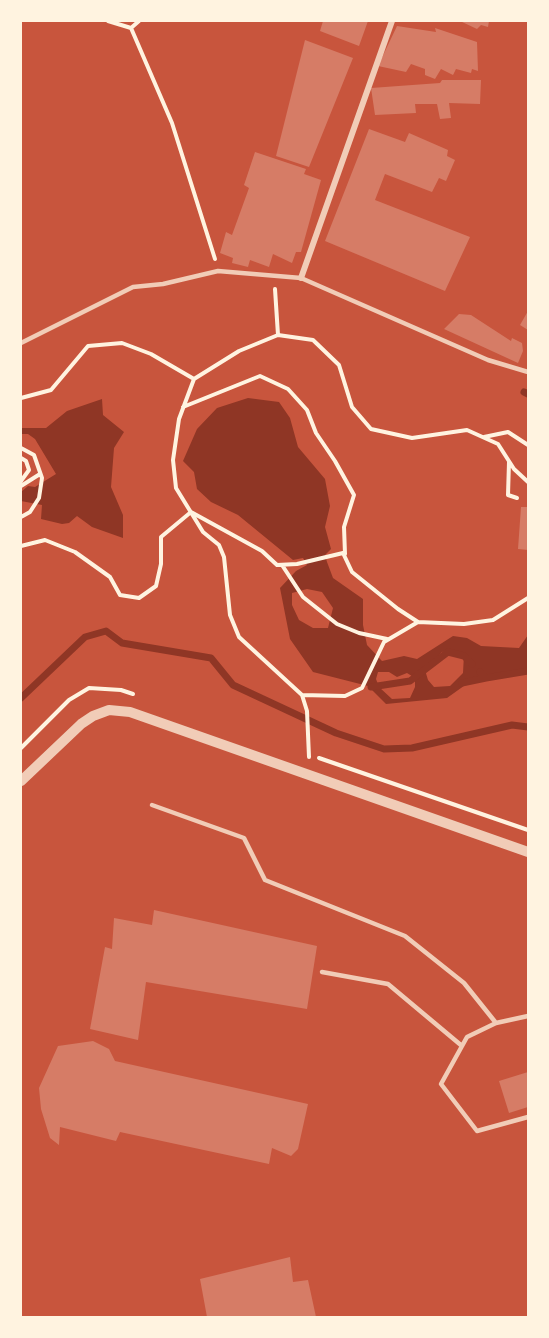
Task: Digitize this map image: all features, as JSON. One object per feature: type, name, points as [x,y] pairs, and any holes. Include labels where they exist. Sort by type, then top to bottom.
[{"type":"street","points":[[301,278],[392,21]]},
{"type":"street","points":[[21,781],[81,724],[93,716],[109,710],[130,712],[528,852]]},
{"type":"lane","points":[[21,343],[134,287],[163,284],[218,271],[301,278],[488,360],[528,372]]},
{"type":"lane","points":[[152,805],[244,838],[266,880],[405,936],[464,983],[496,1023]]},
{"type":"lane","points":[[322,972],[388,984],[462,1046]]},
{"type":"lane","points":[[528,1016],[496,1023],[467,1036],[441,1084],[477,1131],[528,1117]]},
{"type":"path","points":[[108,21],[131,28]]},
{"type":"path","points":[[127,21],[172,123],[218,271]]},
{"type":"path","points":[[131,28],[139,21]]},
{"type":"path","points":[[274,276],[278,335]]},
{"type":"path","points":[[309,745],[307,711],[302,695],[240,638],[230,615],[224,557],[219,544],[203,532],[176,488],[173,460],[179,419],[194,379],[239,351],[278,335],[313,340],[339,365],[352,407],[371,429],[412,438],[467,430],[498,444],[509,462],[528,482]]},
{"type":"path","points":[[21,398],[51,390],[88,346],[122,343],[151,354],[194,379]]},
{"type":"path","points":[[183,407],[260,376],[288,389],[307,410],[316,433],[336,461],[354,495],[344,527],[345,558]]},
{"type":"path","points":[[484,437],[508,432],[528,445]]},
{"type":"path","points":[[21,448],[34,455],[41,476],[39,498],[32,509],[21,517]]},
{"type":"path","points":[[21,458],[26,460],[29,470],[21,481]]},
{"type":"path","points":[[509,462],[508,495],[517,498]]},
{"type":"path","points":[[21,486],[41,476]]},
{"type":"path","points":[[21,546],[45,540],[75,552],[110,577],[120,595],[139,598],[156,586],[161,564],[161,537],[191,512]]},
{"type":"path","points":[[191,512],[262,551],[277,565],[297,564],[343,553],[352,572],[398,609],[418,621],[464,624],[493,620],[528,598]]},
{"type":"path","points":[[282,565],[303,597],[337,624],[386,641]]},
{"type":"path","points":[[302,695],[345,696],[362,688],[386,641],[418,621]]},
{"type":"shaded area","points":[[248,398],[279,402],[290,418],[298,447],[325,479],[330,506],[325,527],[331,549],[325,555],[333,578],[363,599],[363,625],[367,645],[382,661],[404,656],[417,659],[453,636],[467,638],[481,646],[519,648],[528,635],[528,674],[514,672],[475,678],[447,698],[386,704],[368,686],[313,672],[290,639],[280,588],[296,571],[307,565],[303,558],[293,560],[238,515],[211,502],[197,489],[194,472],[183,461],[197,429],[217,408]],"holes":[[[307,589],[322,592],[333,608],[328,628],[313,628],[299,620],[292,605],[292,593]],[[451,650],[464,654],[463,673],[450,686],[434,687],[428,680],[425,670],[442,652]],[[378,672],[389,672],[397,677],[407,673],[415,678],[415,687],[410,698],[392,699],[379,687],[376,679]]]},
{"type":"shaded area","points":[[102,399],[103,415],[124,432],[114,448],[111,487],[123,515],[123,538],[92,527],[77,516],[69,523],[62,524],[41,519],[42,505],[21,501],[21,492],[28,486],[35,487],[56,474],[35,439],[28,434],[21,434],[21,428],[46,428],[67,411]]},
{"type":"building","points":[[323,21],[368,21],[359,46],[320,31]]},
{"type":"building","points":[[460,21],[489,21],[488,27],[481,25],[477,29]]},
{"type":"building","points":[[397,26],[436,32],[435,28],[477,42],[478,71],[472,69],[471,73],[456,69],[453,75],[441,69],[435,79],[425,75],[425,69],[411,64],[406,72],[378,66]]},
{"type":"building","points":[[305,40],[353,58],[309,167],[276,156]]},
{"type":"building","points":[[442,80],[481,80],[480,104],[449,103],[451,118],[440,119],[437,104],[415,104],[416,113],[375,115],[371,88],[440,83]]},
{"type":"building","points":[[369,129],[405,142],[409,133],[448,150],[447,156],[455,160],[446,181],[439,178],[432,192],[385,174],[375,200],[470,237],[445,291],[325,241]]},
{"type":"building","points":[[255,152],[306,169],[304,174],[321,180],[301,252],[296,252],[292,263],[273,254],[269,267],[250,260],[248,267],[232,263],[233,258],[220,253],[226,232],[232,235],[249,188],[244,185]]},
{"type":"building","points":[[528,311],[528,330],[520,325]]},
{"type":"building","points":[[459,314],[471,315],[511,341],[512,338],[522,343],[523,351],[518,363],[444,329]]},
{"type":"building","points":[[521,507],[528,507],[528,550],[518,549]]},
{"type":"building","points":[[154,910],[317,946],[307,1009],[146,982],[138,1040],[90,1029],[105,947],[112,949],[114,918],[152,925]]},
{"type":"building","points":[[93,1041],[109,1049],[115,1061],[308,1104],[298,1149],[291,1156],[272,1148],[269,1164],[120,1132],[116,1141],[60,1127],[59,1145],[50,1138],[41,1109],[39,1088],[58,1046]]},
{"type":"building","points":[[528,1072],[528,1107],[509,1113],[499,1081]]},
{"type":"building","points":[[290,1257],[293,1282],[308,1280],[316,1317],[207,1317],[200,1279]]},
{"type":"waterway","points":[[524,392],[528,394]]},
{"type":"waterway","points":[[21,698],[85,637],[106,631],[122,643],[211,658],[233,685],[336,733],[384,749],[412,748],[512,725],[528,727]]},
{"type":"waterway","points":[[371,687],[410,681],[448,652],[464,656],[472,664]]},
{"type":"waterway","points":[[480,672],[486,678],[528,671]]},
{"type":"waterway","points":[[462,683],[486,678]]}]
